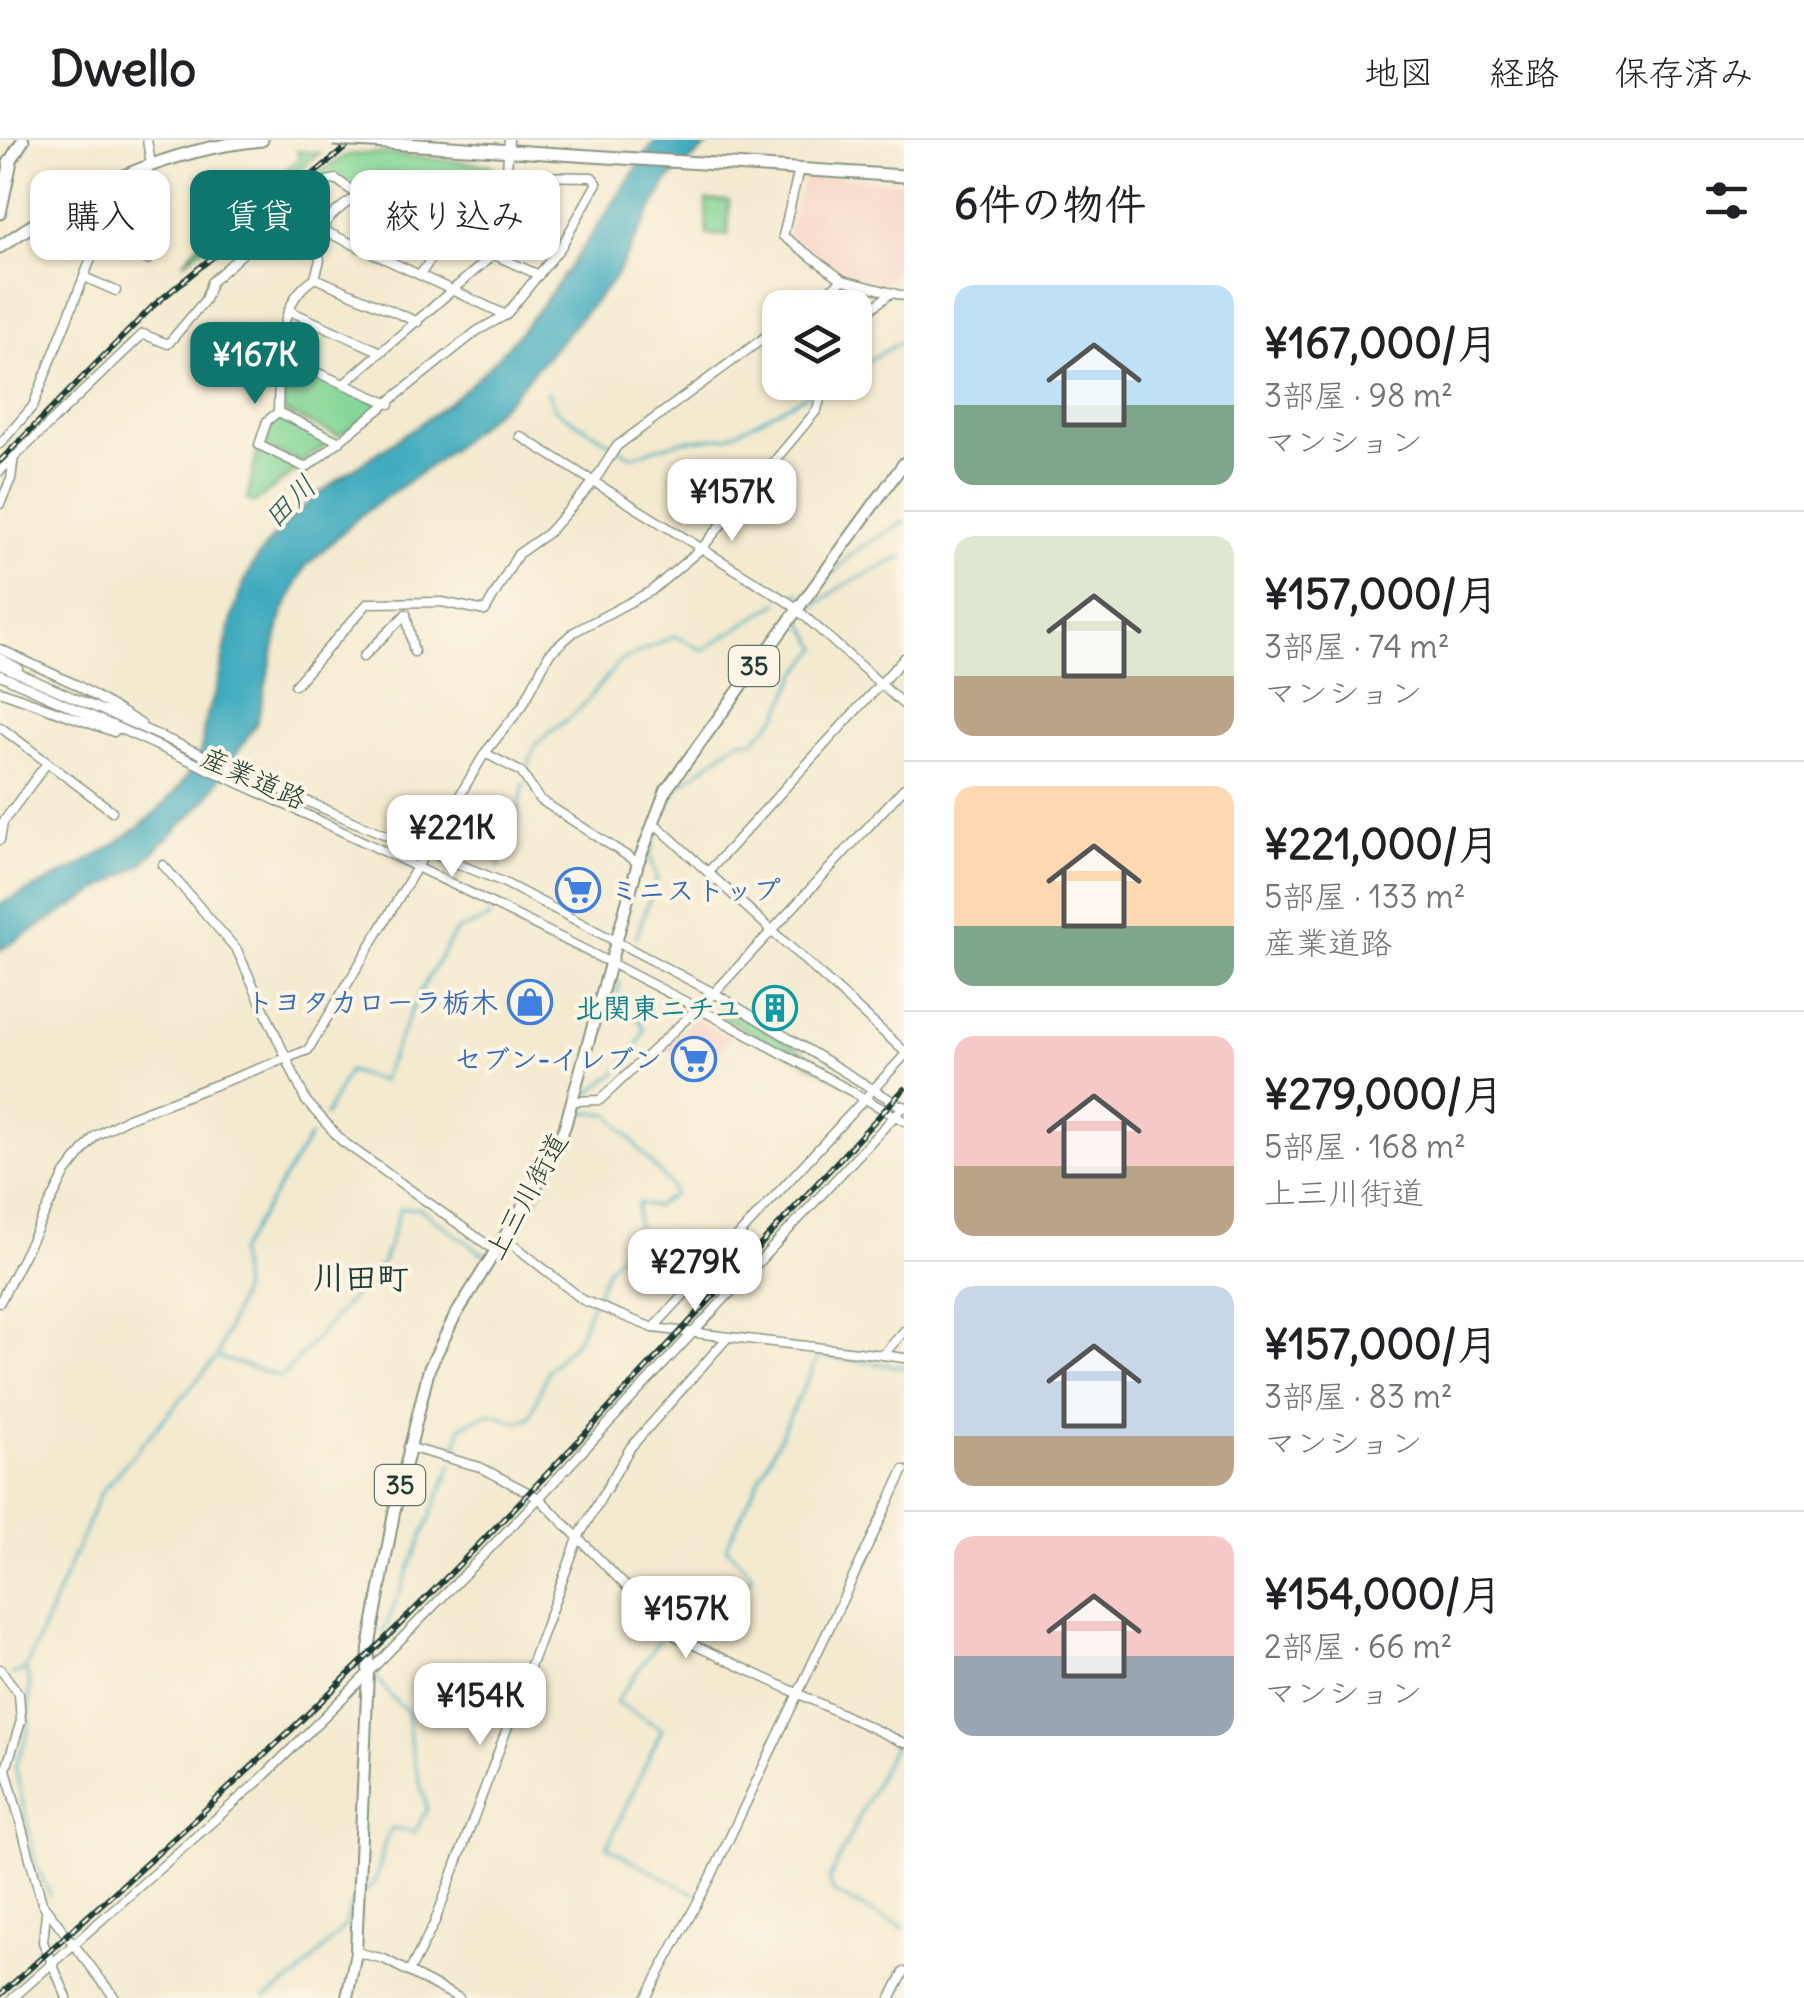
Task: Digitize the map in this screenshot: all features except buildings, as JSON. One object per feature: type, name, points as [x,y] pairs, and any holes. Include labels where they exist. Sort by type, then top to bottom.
[{"type":"highway","points":[[0,175],[23,140]]},
{"type":"highway","points":[[136,170],[217,146],[262,140]]},
{"type":"highway","points":[[333,140],[509,145],[629,158],[904,176]]},
{"type":"highway","points":[[0,212],[11,161]]},
{"type":"highway","points":[[1,197],[8,220],[26,228]]},
{"type":"highway","points":[[0,246],[30,226]]},
{"type":"main road","name":"上三川街道","points":[[347,1998],[356,1952],[366,1674],[380,1577],[408,1447],[440,1343],[545,1171],[574,1101],[638,863],[678,771],[904,463]]},
{"type":"street","points":[[147,140],[151,164]]},
{"type":"street","points":[[507,170],[509,145]]},
{"type":"street","points":[[798,168],[783,236],[843,280],[904,296]]},
{"type":"street","points":[[560,177],[592,177],[597,183],[560,242]]},
{"type":"street","points":[[0,472],[14,454],[144,334],[168,344],[205,300],[211,282],[323,182],[336,180],[350,190]]},
{"type":"street","points":[[330,219],[350,200]]},
{"type":"street","points":[[330,234],[506,315]]},
{"type":"street","points":[[0,444],[33,406],[91,260]]},
{"type":"street","points":[[320,260],[315,278],[304,284],[284,322],[278,412],[267,421],[259,445],[306,468],[477,331],[506,315],[549,260]]},
{"type":"street","points":[[420,275],[430,260]]},
{"type":"street","points":[[345,383],[488,260]]},
{"type":"street","points":[[507,260],[539,276]]},
{"type":"street","points":[[84,277],[116,292]]},
{"type":"street","points":[[315,278],[418,322]]},
{"type":"street","points":[[830,290],[843,280]]},
{"type":"street","points":[[872,309],[892,293]]},
{"type":"street","points":[[290,311],[381,352]]},
{"type":"street","points":[[295,685],[368,603],[404,600],[485,611],[518,554],[548,533],[593,483],[617,446],[762,339]]},
{"type":"street","points":[[281,357],[390,404]]},
{"type":"street","points":[[0,1302],[65,1174],[95,1136],[128,1118],[288,1062],[308,1050],[485,753],[523,705],[549,654],[574,632],[650,591],[702,548],[788,449],[818,410],[821,400]]},
{"type":"street","points":[[278,412],[340,442]]},
{"type":"street","points":[[520,436],[797,608],[904,705]]},
{"type":"street","points":[[0,504],[11,479],[14,454]]},
{"type":"street","points":[[404,600],[414,652]]},
{"type":"street","points":[[363,657],[406,614]]},
{"type":"street","points":[[0,649],[77,685],[154,739]]},
{"type":"street","points":[[708,872],[904,658]]},
{"type":"street","name":"産業道路","points":[[0,662],[52,694],[240,777],[612,960],[900,1118]]},
{"type":"street","points":[[0,678],[52,694]]},
{"type":"street","points":[[0,692],[154,739]]},
{"type":"street","points":[[0,727],[112,812]]},
{"type":"street","points":[[485,753],[521,772],[539,799],[638,863]]},
{"type":"street","points":[[0,840],[3,822],[47,764]]},
{"type":"street","name":"産業道路","points":[[240,777],[430,850],[618,940],[904,1107]]},
{"type":"street","points":[[574,1101],[600,1100],[714,994],[904,788]]},
{"type":"street","points":[[653,821],[904,1054],[654,1328]]},
{"type":"street","points":[[163,865],[237,950],[306,1102],[328,1129],[496,1252]]},
{"type":"street","points":[[12,1998],[262,1778],[539,1498],[900,1118],[904,1107]]},
{"type":"street","points":[[504,1238],[583,1300],[654,1328],[904,1358]]},
{"type":"street","points":[[883,1355],[904,1331]]},
{"type":"street","points":[[409,1972],[434,1924],[578,1536],[630,1448],[728,1337]]},
{"type":"street","points":[[408,1447],[480,1466],[539,1498],[675,1636],[899,1740]]},
{"type":"street","points":[[646,1998],[711,1877],[904,1470]]},
{"type":"street","points":[[0,1668],[20,1694],[22,1721],[6,1769],[46,1912],[44,1942],[68,1998]]},
{"type":"street","points":[[46,1912],[115,1998]]},
{"type":"street","points":[[356,1952],[380,1957],[459,1998]]},
{"type":"street","points":[[891,1998],[904,1972]]},
{"type":"shaded area","points":[[805,175],[904,182],[904,251],[887,283],[881,286],[844,274],[788,234]]},
{"type":"shaded area","points":[[695,1018],[730,1039],[696,1076],[665,1047]]},
{"type":"green space","points":[[297,151],[320,153],[299,170],[285,170],[300,158]]},
{"type":"green space","points":[[377,153],[490,165],[496,170],[350,170],[350,188],[330,180],[330,170],[324,170],[347,155]]},
{"type":"green space","points":[[706,200],[729,201],[728,235],[707,235]]},
{"type":"green space","points":[[288,362],[377,402],[378,409],[339,436],[284,412],[283,364]]},
{"type":"green space","points":[[282,417],[328,443],[301,463],[266,446],[271,423]]},
{"type":"green space","points":[[258,449],[299,468],[254,503],[247,499]]},
{"type":"green space","points":[[722,1003],[852,1082],[850,1086],[715,1013]]},
{"type":"water","points":[[656,140],[714,140],[667,181],[614,279],[510,398],[441,458],[361,515],[305,567],[282,615],[257,722],[206,800],[142,864],[0,950],[0,904],[114,844],[165,804],[185,779],[201,749],[242,587],[258,557],[278,532],[326,489],[432,416],[487,368],[540,307]]},
{"type":"waterway","points":[[872,358],[904,340]]},
{"type":"waterway","points":[[547,391],[556,410],[632,456],[681,441],[727,437],[797,400]]},
{"type":"waterway","points":[[821,586],[855,551],[904,522]]},
{"type":"waterway","points":[[809,610],[841,587],[904,556]]},
{"type":"waterway","points":[[791,597],[801,592]]},
{"type":"waterway","points":[[526,772],[536,744],[581,708],[620,661],[675,636],[703,650],[779,602]]},
{"type":"waterway","points":[[660,822],[678,787],[739,740],[754,741],[779,714],[797,674],[819,648],[802,621]]},
{"type":"waterway","points":[[498,868],[513,836],[524,784]]},
{"type":"waterway","points":[[636,937],[657,878],[650,856],[657,832]]},
{"type":"waterway","points":[[325,1116],[348,1071],[381,1081],[418,995],[456,931],[488,919],[490,913]]},
{"type":"waterway","points":[[586,1096],[627,1062],[644,1030],[640,1021],[619,1009],[616,998],[620,982]]},
{"type":"waterway","points":[[513,1238],[580,1122],[584,1107]]},
{"type":"waterway","points":[[455,1456],[461,1426],[491,1413],[518,1422],[530,1417],[548,1370],[577,1339],[608,1267],[637,1228],[638,1203],[655,1207],[673,1195],[672,1188],[610,1114],[583,1112]]},
{"type":"waterway","points":[[218,1354],[242,1288],[238,1253],[310,1136]]},
{"type":"waterway","points":[[13,1674],[25,1670],[101,1492],[217,1357],[282,1377],[383,1262],[400,1209],[419,1208],[485,1255]]},
{"type":"waterway","points":[[502,1256],[506,1250]]},
{"type":"waterway","points":[[674,1629],[726,1617],[742,1600],[735,1594],[753,1575],[726,1547],[819,1356],[904,1367]]},
{"type":"waterway","points":[[383,1633],[452,1464]]},
{"type":"waterway","points":[[666,1630],[616,1702],[662,1729],[607,1847],[697,1895]]},
{"type":"waterway","points":[[26,1671],[30,1683],[28,1733],[15,1766],[36,1865],[50,1895]]},
{"type":"waterway","points":[[364,1892],[376,1878],[392,1829],[415,1832],[427,1809],[411,1748],[407,1711],[375,1674]]},
{"type":"waterway","points":[[898,1735],[904,1723]]},
{"type":"waterway","points":[[895,1742],[829,1880],[834,1893],[904,1928]]},
{"type":"waterway","points":[[265,1998],[297,1977],[346,1925],[351,1903]]},
{"type":"railway","points":[[0,461],[153,306],[355,140]]},
{"type":"railway","points":[[0,1995],[246,1772],[455,1569],[904,1089]]},
{"type":"place","name":"ミニストップ","points":[[578,890]]},
{"type":"place","name":"トヨタカローラ栃木","points":[[530,1002]]},
{"type":"place","name":"北関東ニチユ","points":[[775,1008]]},
{"type":"place","name":"セブン-イレブン","points":[[694,1059]]},
{"type":"district","name":"川田町","points":[[361,1278]]},
{"type":"water label","name":"田川","points":[[290,502]]}]
